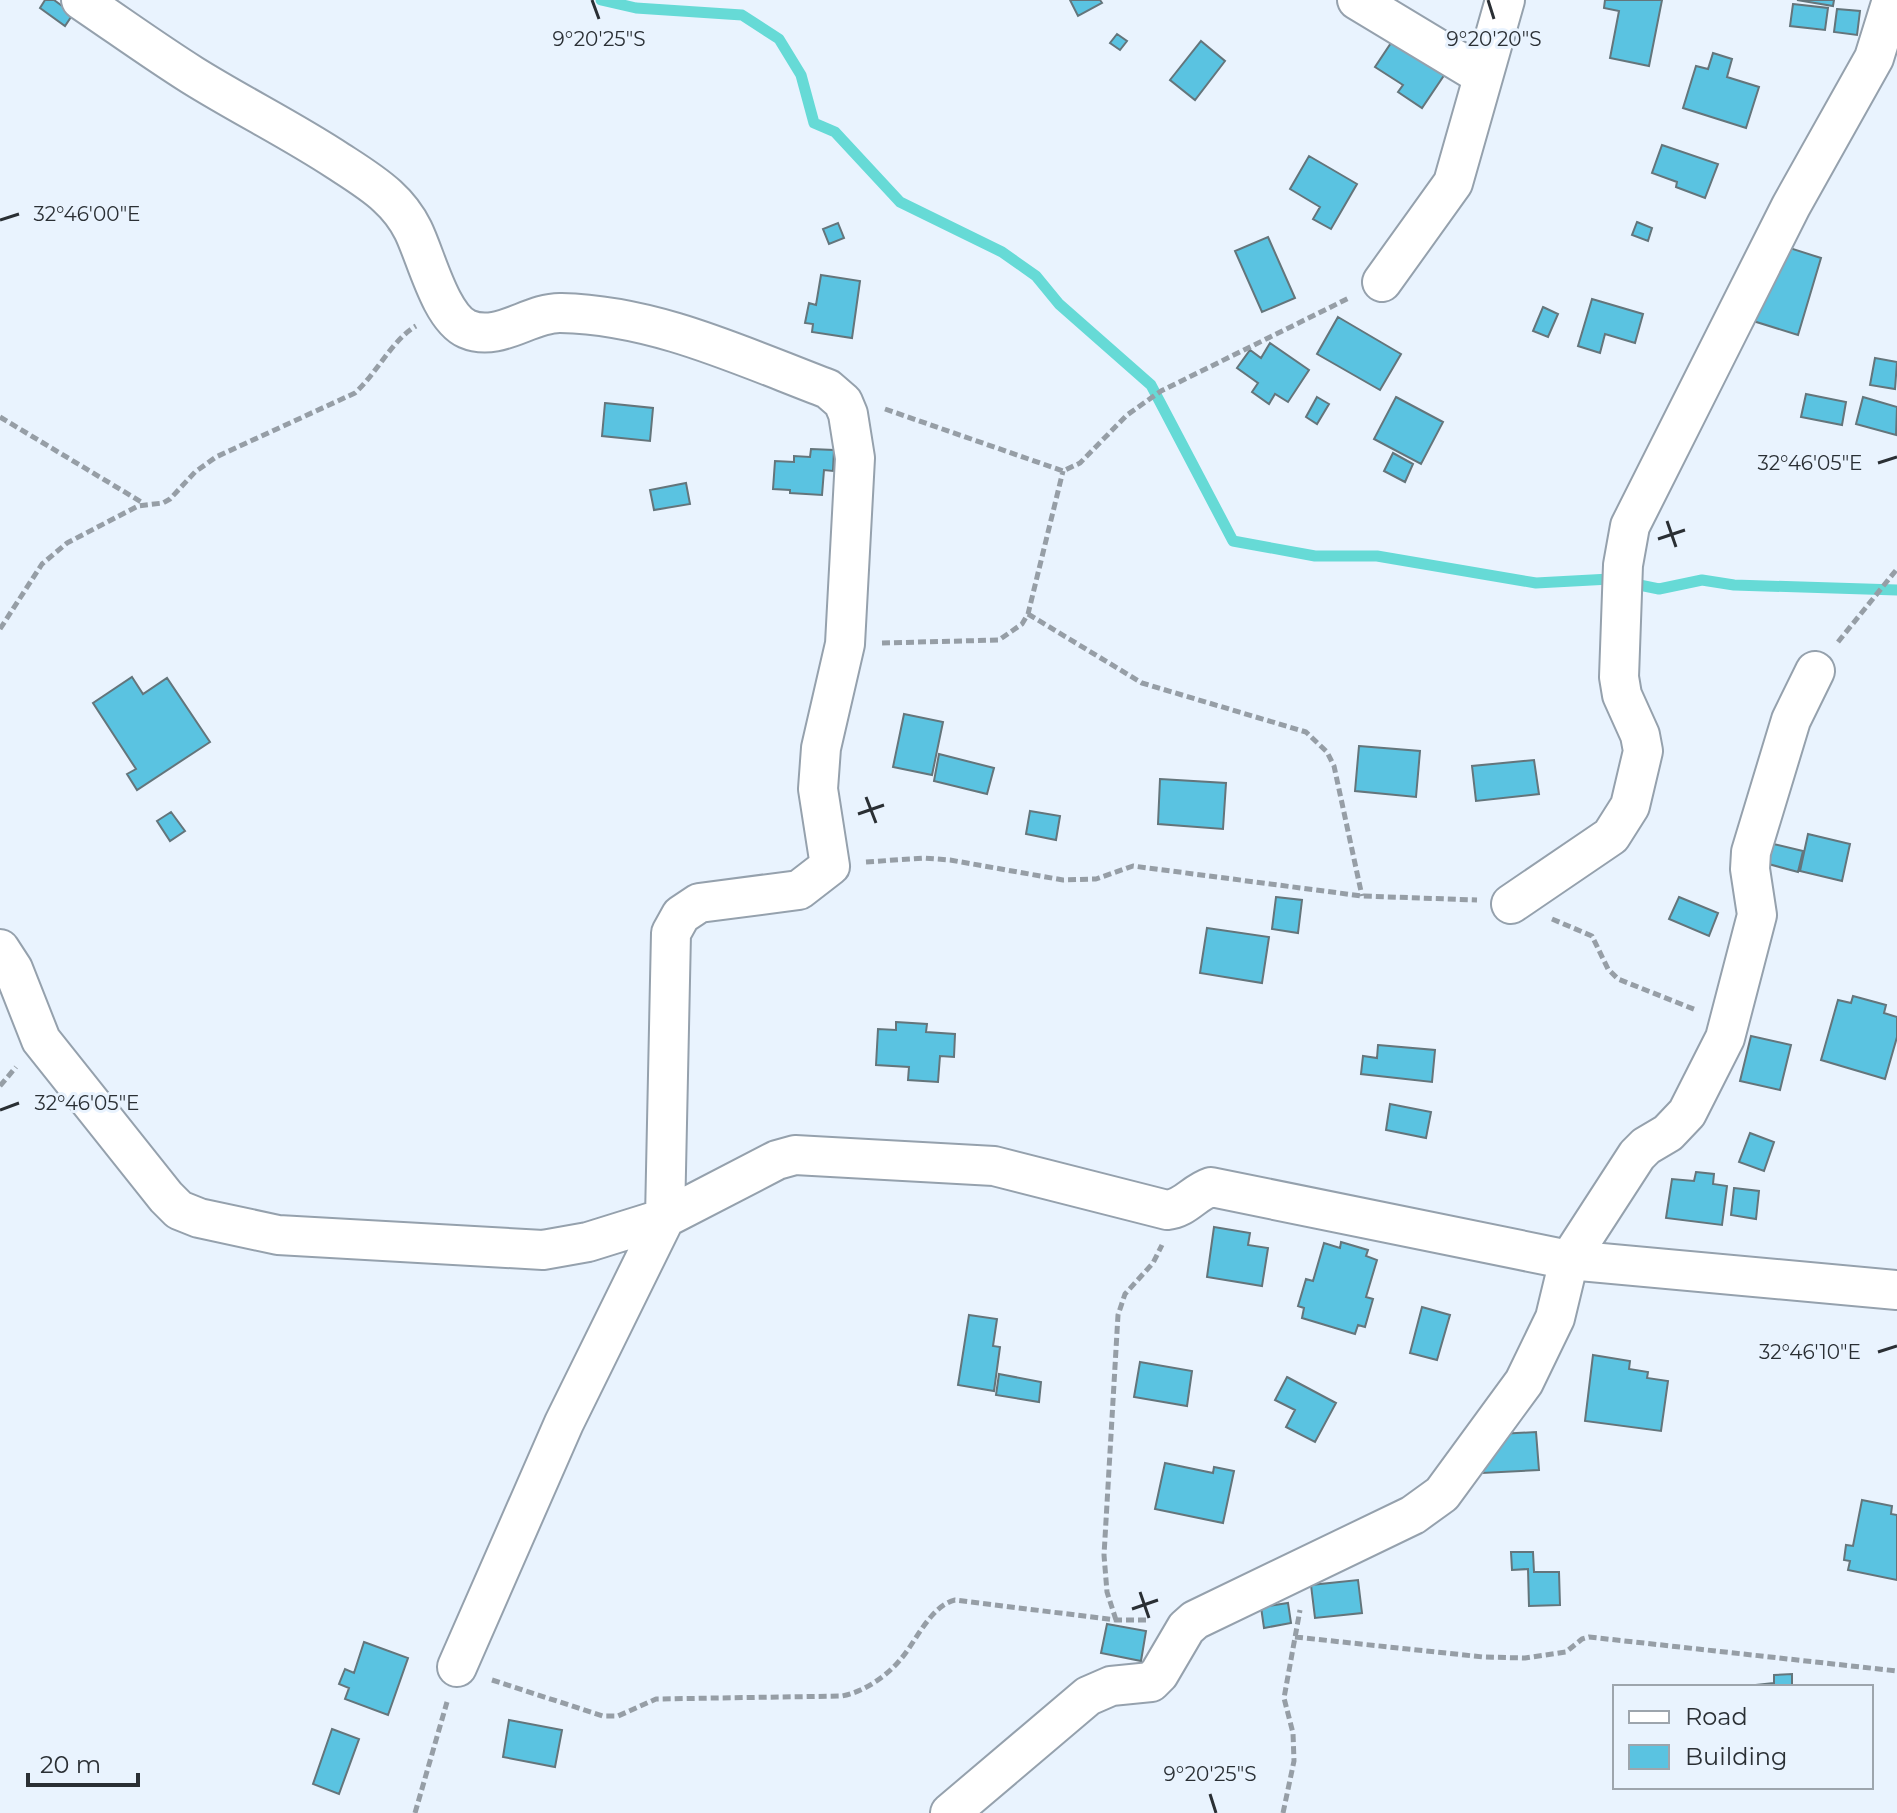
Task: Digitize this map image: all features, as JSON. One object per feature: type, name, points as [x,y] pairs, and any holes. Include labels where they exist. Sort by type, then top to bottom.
[{"type":"street","points":[[81,0],[192,75],[303,138],[386,195],[412,228],[449,314],[467,329],[485,332],[502,330],[557,312],[609,316],[682,334],[828,389],[843,402],[848,414],[855,458],[845,644],[821,748],[818,789],[830,866],[799,890],[699,903],[681,915],[671,933],[665,1218],[564,1423],[457,1667]]},
{"type":"street","points":[[1357,0],[1483,76]]},
{"type":"street","points":[[1382,282],[1453,183],[1505,0]]},
{"type":"street","points":[[1511,904],[1611,836],[1630,806],[1643,751],[1640,735],[1622,695],[1619,677],[1623,565],[1630,526],[1791,206],[1874,58],[1892,0]]},
{"type":"street","points":[[950,1813],[1088,1696],[1111,1686],[1151,1682],[1186,1628],[1195,1620],[1413,1515],[1442,1494],[1524,1382],[1555,1318],[1569,1260],[1637,1155],[1668,1133],[1687,1113],[1725,1038],[1757,915],[1750,869],[1751,852],[1791,720],[1815,671]]},
{"type":"street","points":[[0,949],[13,969],[41,1040],[166,1197],[179,1210],[199,1218],[278,1235],[543,1250],[588,1242],[665,1218],[777,1160],[795,1155],[994,1166],[1152,1207],[1177,1209],[1211,1187],[1569,1260],[1897,1290]]},
{"type":"path","points":[[828,389],[1063,471],[1080,463],[1127,415],[1161,391],[1382,282]]},
{"type":"path","points":[[0,629],[42,564],[57,550],[144,504],[163,503],[170,499],[195,472],[216,457],[355,393],[373,376],[406,333],[449,314]]},
{"type":"path","points":[[0,417],[144,504]]},
{"type":"path","points":[[845,644],[999,640],[1022,624],[1028,614],[1063,471]]},
{"type":"path","points":[[1815,671],[1897,569]]},
{"type":"path","points":[[1028,614],[1142,683],[1306,732],[1327,752],[1334,766],[1362,896]]},
{"type":"path","points":[[830,866],[937,859],[1082,881],[1133,866],[1362,896],[1484,900],[1511,904],[1587,933],[1597,943],[1614,976],[1695,1009],[1725,1038]]},
{"type":"path","points":[[1116,1620],[1107,1592],[1104,1555],[1118,1315],[1125,1294],[1157,1257],[1177,1209]]},
{"type":"path","points":[[1283,1813],[1294,1761],[1293,1733],[1284,1698],[1308,1565]]},
{"type":"path","points":[[415,1813],[457,1667],[587,1713],[618,1716],[656,1699],[842,1696],[857,1692],[895,1666],[942,1606],[955,1600],[1116,1620],[1195,1620]]},
{"type":"path","points":[[1295,1637],[1483,1657],[1525,1658],[1566,1652],[1589,1637],[1897,1671]]},
{"type":"building","points":[[45,0],[54,0],[73,14],[65,26],[40,8]]},
{"type":"building","points":[[1070,0],[1100,0],[1102,3],[1078,16]]},
{"type":"building","points":[[1605,0],[1662,0],[1649,66],[1610,58],[1619,11],[1604,8]]},
{"type":"building","points":[[1797,0],[1834,0],[1833,6]]},
{"type":"building","points":[[1793,4],[1828,8],[1825,30],[1790,26]]},
{"type":"building","points":[[1837,9],[1860,11],[1857,35],[1834,32]]},
{"type":"building","points":[[1401,28],[1453,62],[1422,108],[1398,92],[1403,85],[1375,67]]},
{"type":"building","points":[[1117,34],[1127,41],[1120,50],[1110,43]]},
{"type":"building","points":[[1201,41],[1225,61],[1195,100],[1170,80]]},
{"type":"building","points":[[1713,53],[1732,59],[1727,77],[1759,87],[1746,128],[1683,108],[1696,66],[1708,69]]},
{"type":"building","points":[[1662,145],[1718,164],[1705,198],[1676,187],[1677,182],[1652,173]]},
{"type":"building","points":[[1309,156],[1357,184],[1331,229],[1313,219],[1320,207],[1290,189]]},
{"type":"building","points":[[1637,222],[1652,228],[1648,241],[1632,235]]},
{"type":"building","points":[[838,223],[844,238],[829,244],[823,229]]},
{"type":"building","points":[[1268,237],[1295,298],[1262,312],[1235,251]]},
{"type":"building","points":[[1774,243],[1821,258],[1798,335],[1750,320]]},
{"type":"building","points":[[821,275],[860,281],[852,338],[812,332],[813,324],[805,323],[809,303],[816,305]]},
{"type":"building","points":[[1592,299],[1643,314],[1635,343],[1605,334],[1600,353],[1578,346]]},
{"type":"building","points":[[1543,307],[1558,314],[1548,337],[1533,331]]},
{"type":"building","points":[[1338,317],[1401,354],[1380,390],[1317,354]]},
{"type":"building","points":[[1270,343],[1309,370],[1288,402],[1275,394],[1269,404],[1252,392],[1258,383],[1237,368],[1250,350],[1261,358]]},
{"type":"building","points":[[1875,358],[1897,362],[1895,389],[1870,385]]},
{"type":"building","points":[[1806,394],[1846,402],[1842,425],[1801,417]]},
{"type":"building","points":[[1317,397],[1329,404],[1317,424],[1306,417]]},
{"type":"building","points":[[1396,397],[1443,422],[1421,464],[1374,439]]},
{"type":"building","points":[[1863,397],[1897,407],[1896,435],[1856,424]]},
{"type":"building","points":[[605,403],[653,408],[650,441],[602,436]]},
{"type":"building","points":[[811,449],[834,450],[833,471],[824,470],[822,495],[773,489],[775,461],[794,462],[794,456],[810,457]]},
{"type":"building","points":[[1393,453],[1413,464],[1405,482],[1384,471]]},
{"type":"building","points":[[686,483],[690,504],[654,510],[650,490]]},
{"type":"building","points":[[132,677],[143,694],[167,678],[210,742],[137,790],[127,774],[136,769],[93,703]]},
{"type":"building","points":[[904,714],[943,722],[932,775],[893,767]]},
{"type":"building","points":[[1359,746],[1420,751],[1416,797],[1355,791]]},
{"type":"building","points":[[939,754],[994,768],[987,794],[934,781]]},
{"type":"building","points":[[1534,760],[1539,794],[1476,801],[1472,766]]},
{"type":"building","points":[[1160,779],[1226,783],[1223,829],[1158,824]]},
{"type":"building","points":[[1030,811],[1060,816],[1056,840],[1026,834]]},
{"type":"building","points":[[171,812],[185,831],[170,841],[157,821]]},
{"type":"building","points":[[1808,834],[1850,844],[1842,881],[1800,871]]},
{"type":"building","points":[[1765,842],[1803,851],[1798,872],[1761,862]]},
{"type":"building","points":[[1276,897],[1302,900],[1298,933],[1272,929]]},
{"type":"building","points":[[1679,897],[1718,913],[1709,936],[1669,919]]},
{"type":"building","points":[[1207,928],[1269,937],[1262,983],[1200,973]]},
{"type":"building","points":[[1853,996],[1886,1005],[1884,1013],[1897,1017],[1897,1037],[1885,1079],[1821,1060],[1838,1000],[1851,1003]]},
{"type":"building","points":[[896,1022],[927,1024],[926,1032],[955,1034],[954,1057],[940,1056],[938,1082],[908,1080],[909,1067],[876,1065],[878,1029],[896,1030]]},
{"type":"building","points":[[1751,1036],[1791,1045],[1780,1090],[1740,1081]]},
{"type":"building","points":[[1378,1045],[1435,1050],[1432,1082],[1361,1074],[1363,1056],[1377,1058]]},
{"type":"building","points":[[1390,1104],[1431,1112],[1426,1138],[1386,1130]]},
{"type":"building","points":[[1750,1133],[1774,1142],[1764,1171],[1739,1162]]},
{"type":"building","points":[[1696,1172],[1714,1174],[1713,1184],[1727,1186],[1722,1225],[1666,1218],[1672,1179],[1694,1181]]},
{"type":"building","points":[[1734,1188],[1759,1191],[1756,1219],[1731,1215]]},
{"type":"building","points":[[1214,1227],[1250,1233],[1248,1245],[1268,1248],[1262,1286],[1207,1277]]},
{"type":"building","points":[[1341,1242],[1368,1250],[1366,1256],[1377,1260],[1366,1297],[1373,1299],[1365,1327],[1358,1325],[1355,1334],[1302,1318],[1304,1308],[1298,1306],[1306,1279],[1313,1281],[1324,1243],[1340,1248]]},
{"type":"building","points":[[1422,1307],[1450,1315],[1437,1360],[1410,1353]]},
{"type":"building","points":[[969,1315],[997,1319],[993,1346],[1000,1347],[994,1391],[958,1385]]},
{"type":"building","points":[[1593,1355],[1630,1361],[1629,1369],[1648,1372],[1647,1378],[1668,1381],[1661,1431],[1585,1421]]},
{"type":"building","points":[[1140,1362],[1192,1371],[1187,1406],[1134,1397]]},
{"type":"building","points":[[999,1374],[1041,1382],[1039,1402],[996,1395]]},
{"type":"building","points":[[1287,1377],[1336,1403],[1315,1442],[1286,1427],[1295,1410],[1275,1400]]},
{"type":"building","points":[[1536,1432],[1539,1470],[1482,1473],[1480,1435]]},
{"type":"building","points":[[1165,1463],[1213,1473],[1214,1467],[1234,1471],[1223,1523],[1155,1509]]},
{"type":"building","points":[[1862,1500],[1892,1506],[1891,1514],[1897,1515],[1897,1580],[1848,1570],[1850,1561],[1844,1560],[1846,1545],[1853,1546]]},
{"type":"building","points":[[1511,1552],[1533,1552],[1534,1572],[1559,1572],[1560,1605],[1529,1606],[1528,1569],[1512,1570]]},
{"type":"building","points":[[1358,1580],[1362,1613],[1315,1618],[1311,1585]]},
{"type":"building","points":[[1288,1603],[1291,1623],[1264,1628],[1261,1607]]},
{"type":"building","points":[[1107,1624],[1146,1631],[1141,1661],[1101,1653]]},
{"type":"building","points":[[364,1642],[408,1658],[388,1715],[345,1699],[349,1688],[339,1684],[345,1669],[354,1673]]},
{"type":"building","points":[[1792,1674],[1792,1685],[1756,1685],[1774,1683],[1774,1675]]},
{"type":"building","points":[[509,1720],[562,1730],[555,1767],[503,1757]]},
{"type":"building","points":[[332,1729],[359,1739],[339,1794],[313,1784]]},
{"type":"waterway","points":[[601,0],[636,8],[742,15],[779,39],[801,75],[814,123],[835,132],[900,202],[1002,252],[1036,276],[1059,304],[1151,385],[1233,541],[1315,556],[1377,556],[1536,583],[1610,579],[1659,589],[1702,580],[1734,585],[1897,590]]}]
